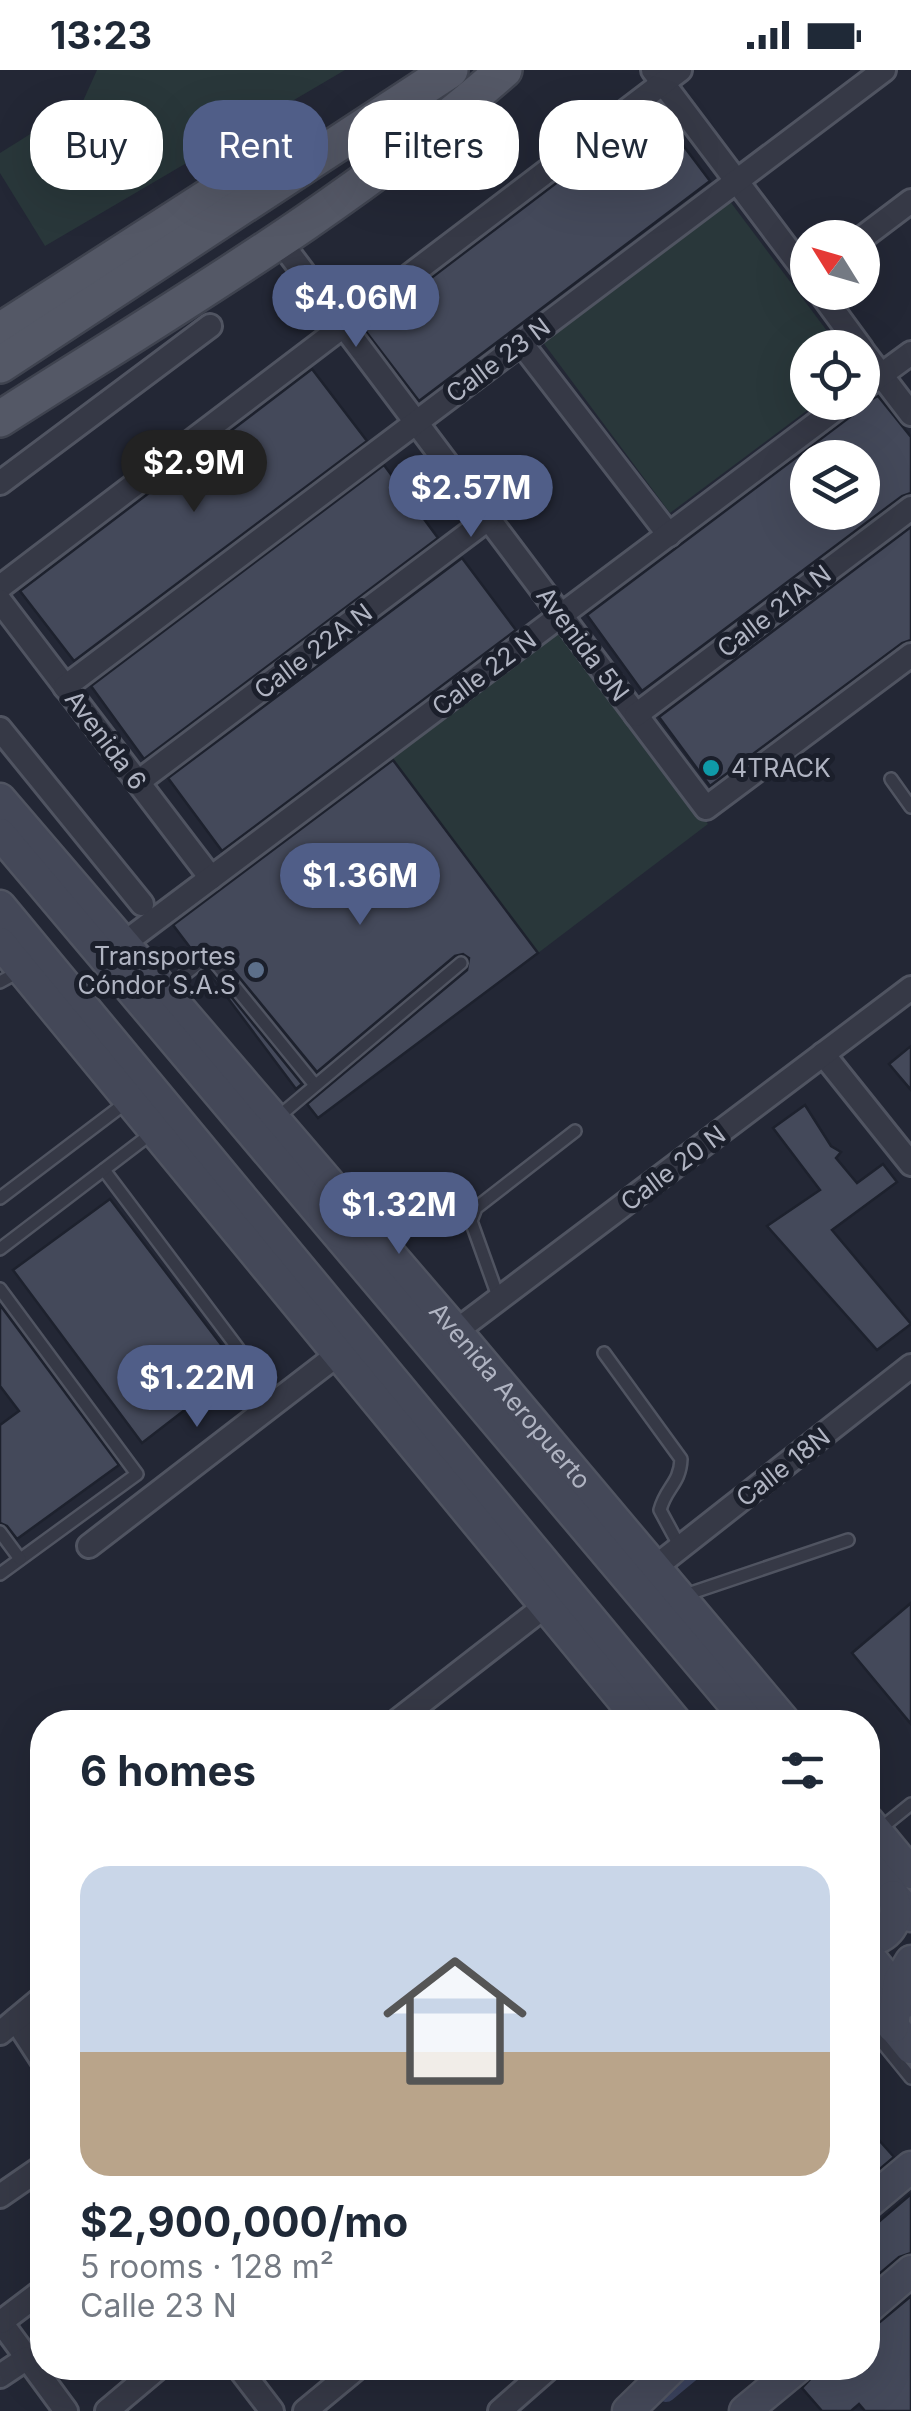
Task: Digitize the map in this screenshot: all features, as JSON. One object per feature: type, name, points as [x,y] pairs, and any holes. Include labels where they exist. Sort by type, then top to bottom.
[{"type":"main road","points":[[0,331],[406,70]]},
{"type":"main road","points":[[415,100],[450,70]]},
{"type":"main road","points":[[440,100],[504,70]]},
{"type":"main road","points":[[0,419],[278,240],[421,142],[504,70]]},
{"type":"main road","points":[[0,365],[348,149]]},
{"type":"main road","points":[[0,395],[348,152]]},
{"type":"main road","name":"Avenida Aeropuerto","points":[[0,799],[274,1120],[317,1188]]},
{"type":"main road","name":"Avenida Aeropuerto","points":[[0,834],[317,1188],[446,1339],[680,1597],[775,1710]]},
{"type":"main road","points":[[0,906],[276,1237],[544,1608],[631,1710]]},
{"type":"main road","points":[[0,943],[12,976],[129,1100],[336,1355],[402,1412],[665,1710]]},
{"type":"main road","points":[[234,1227],[276,1237]]},
{"type":"main road","name":"Avenida Aeropuerto","points":[[446,1339],[740,1710]]},
{"type":"main road","points":[[880,1935],[888,1932],[895,1920],[891,1863]]},
{"type":"main road","points":[[891,2016],[904,1970],[911,1961]]},
{"type":"main road","points":[[880,1987],[891,2016]]},
{"type":"main road","points":[[880,2192],[911,2167]]},
{"type":"main road","points":[[880,2298],[911,2271]]},
{"type":"main road","points":[[628,2411],[660,2380]]},
{"type":"main road","points":[[745,2411],[782,2380]]},
{"type":"street","name":"Calle 23 N","points":[[65,686],[884,70]]},
{"type":"street","points":[[0,587],[665,74],[736,181],[790,252]]},
{"type":"street","points":[[880,225],[911,202]]},
{"type":"street","name":"Avenida 5N","points":[[278,240],[706,808],[911,655]]},
{"type":"street","points":[[0,483],[210,326]]},
{"type":"street","points":[[521,343],[668,535]]},
{"type":"street","points":[[880,376],[911,353]]},
{"type":"street","points":[[880,389],[911,414]]},
{"type":"street","name":"Calle 22 N","points":[[123,944],[821,420]]},
{"type":"street","name":"Calle 21A N","points":[[636,715],[911,508]]},
{"type":"street","name":"Calle 22A N","points":[[138,782],[488,518]]},
{"type":"street","name":"Avenida 6","points":[[0,601],[211,878]]},
{"type":"street","points":[[0,729],[142,904]]},
{"type":"street","name":"Calle 20 N","points":[[446,1339],[911,988]]},
{"type":"street","points":[[823,1054],[911,1164]]},
{"type":"street","points":[[90,1546],[336,1355]]},
{"type":"street","name":"Calle 18N","points":[[654,1568],[911,1366]]},
{"type":"street","points":[[412,1710],[544,1608]]},
{"type":"street","points":[[30,2008],[8,2027],[30,2048]]},
{"type":"street","points":[[0,2196],[30,2175]]},
{"type":"street","points":[[30,2300],[0,2321],[30,2362]]},
{"type":"street","points":[[0,2376],[27,2358]]},
{"type":"street","points":[[43,2380],[66,2411]]},
{"type":"street","points":[[107,2411],[144,2380]]},
{"type":"street","points":[[249,2380],[272,2411]]},
{"type":"street","points":[[305,2411],[342,2380]]},
{"type":"street","points":[[500,2411],[535,2380]]},
{"type":"lane","points":[[891,779],[911,806]]},
{"type":"lane","points":[[164,992],[208,954],[315,1084]]},
{"type":"lane","points":[[274,1120],[461,963]]},
{"type":"lane","points":[[0,1198],[129,1100]]},
{"type":"lane","points":[[0,1249],[154,1131]]},
{"type":"lane","points":[[499,1299],[471,1221],[476,1208],[576,1131]]},
{"type":"lane","points":[[104,1170],[240,1350]]},
{"type":"lane","points":[[0,1290],[138,1474],[0,1574]]},
{"type":"lane","points":[[604,1352],[682,1459],[680,1475],[663,1496],[660,1510],[680,1548]]},
{"type":"lane","points":[[0,1532],[20,1560]]},
{"type":"lane","points":[[680,1597],[848,1540]]},
{"type":"lane","points":[[891,1863],[911,1804]]},
{"type":"lane","points":[[891,2016],[911,2078]]},
{"type":"shaded area","points":[[97,70],[345,70],[294,100],[183,100],[183,165],[163,177],[163,100],[83,100]]},
{"type":"shaded area","points":[[30,134],[30,190],[140,190],[45,246],[0,173],[0,153]]},
{"type":"shaded area","points":[[729,200],[790,282],[790,310],[811,310],[826,330],[790,330],[790,420],[794,420],[670,513],[542,341]]},
{"type":"shaded area","points":[[557,629],[708,824],[538,953],[391,757]]},
{"type":"building","points":[[684,146],[710,181],[419,401],[364,329],[547,190],[684,190]]},
{"type":"building","points":[[312,369],[367,441],[74,661],[20,591]]},
{"type":"building","points":[[880,398],[911,437],[911,493],[880,512],[880,440],[819,440],[846,420],[880,420]]},
{"type":"building","points":[[790,462],[790,530],[857,530],[642,691],[587,615]]},
{"type":"building","points":[[384,465],[438,538],[144,759],[91,686]]},
{"type":"building","points":[[911,527],[911,640],[710,786],[659,717]]},
{"type":"building","points":[[462,558],[516,630],[222,851],[168,778]]},
{"type":"building","points":[[393,760],[538,953],[318,1118],[307,1104],[467,970],[469,958],[463,954],[455,956],[317,1072],[216,949],[207,946],[195,954],[173,925]]},
{"type":"building","points":[[206,969],[302,1084],[296,1089]]},
{"type":"building","points":[[911,1046],[911,1090],[889,1064]]},
{"type":"building","points":[[805,1105],[831,1146],[841,1152],[836,1158],[857,1183],[883,1164],[897,1182],[832,1230],[911,1324],[877,1350],[767,1226],[820,1190],[773,1128]]},
{"type":"building","points":[[110,1199],[239,1368],[142,1443],[13,1270]]},
{"type":"building","points":[[0,1305],[119,1465],[17,1539],[0,1523],[0,1425],[19,1411],[0,1386]]},
{"type":"building","points":[[911,1603],[911,1724],[852,1653]]},
{"type":"building","points":[[880,2141],[894,2157],[880,2169]]},
{"type":"building","points":[[911,2194],[911,2253],[899,2257],[880,2273],[880,2221]]},
{"type":"building","points":[[911,2296],[911,2411],[865,2411],[859,2404],[851,2411],[822,2411],[802,2388],[809,2380],[880,2380],[880,2322]]},
{"type":"waterway","points":[[666,2392],[680,2380]]},
{"type":"place","name":"4TRACK","points":[[711,768]]},
{"type":"place","name":"Transportes Cóndor S.A.S","points":[[256,970]]}]
